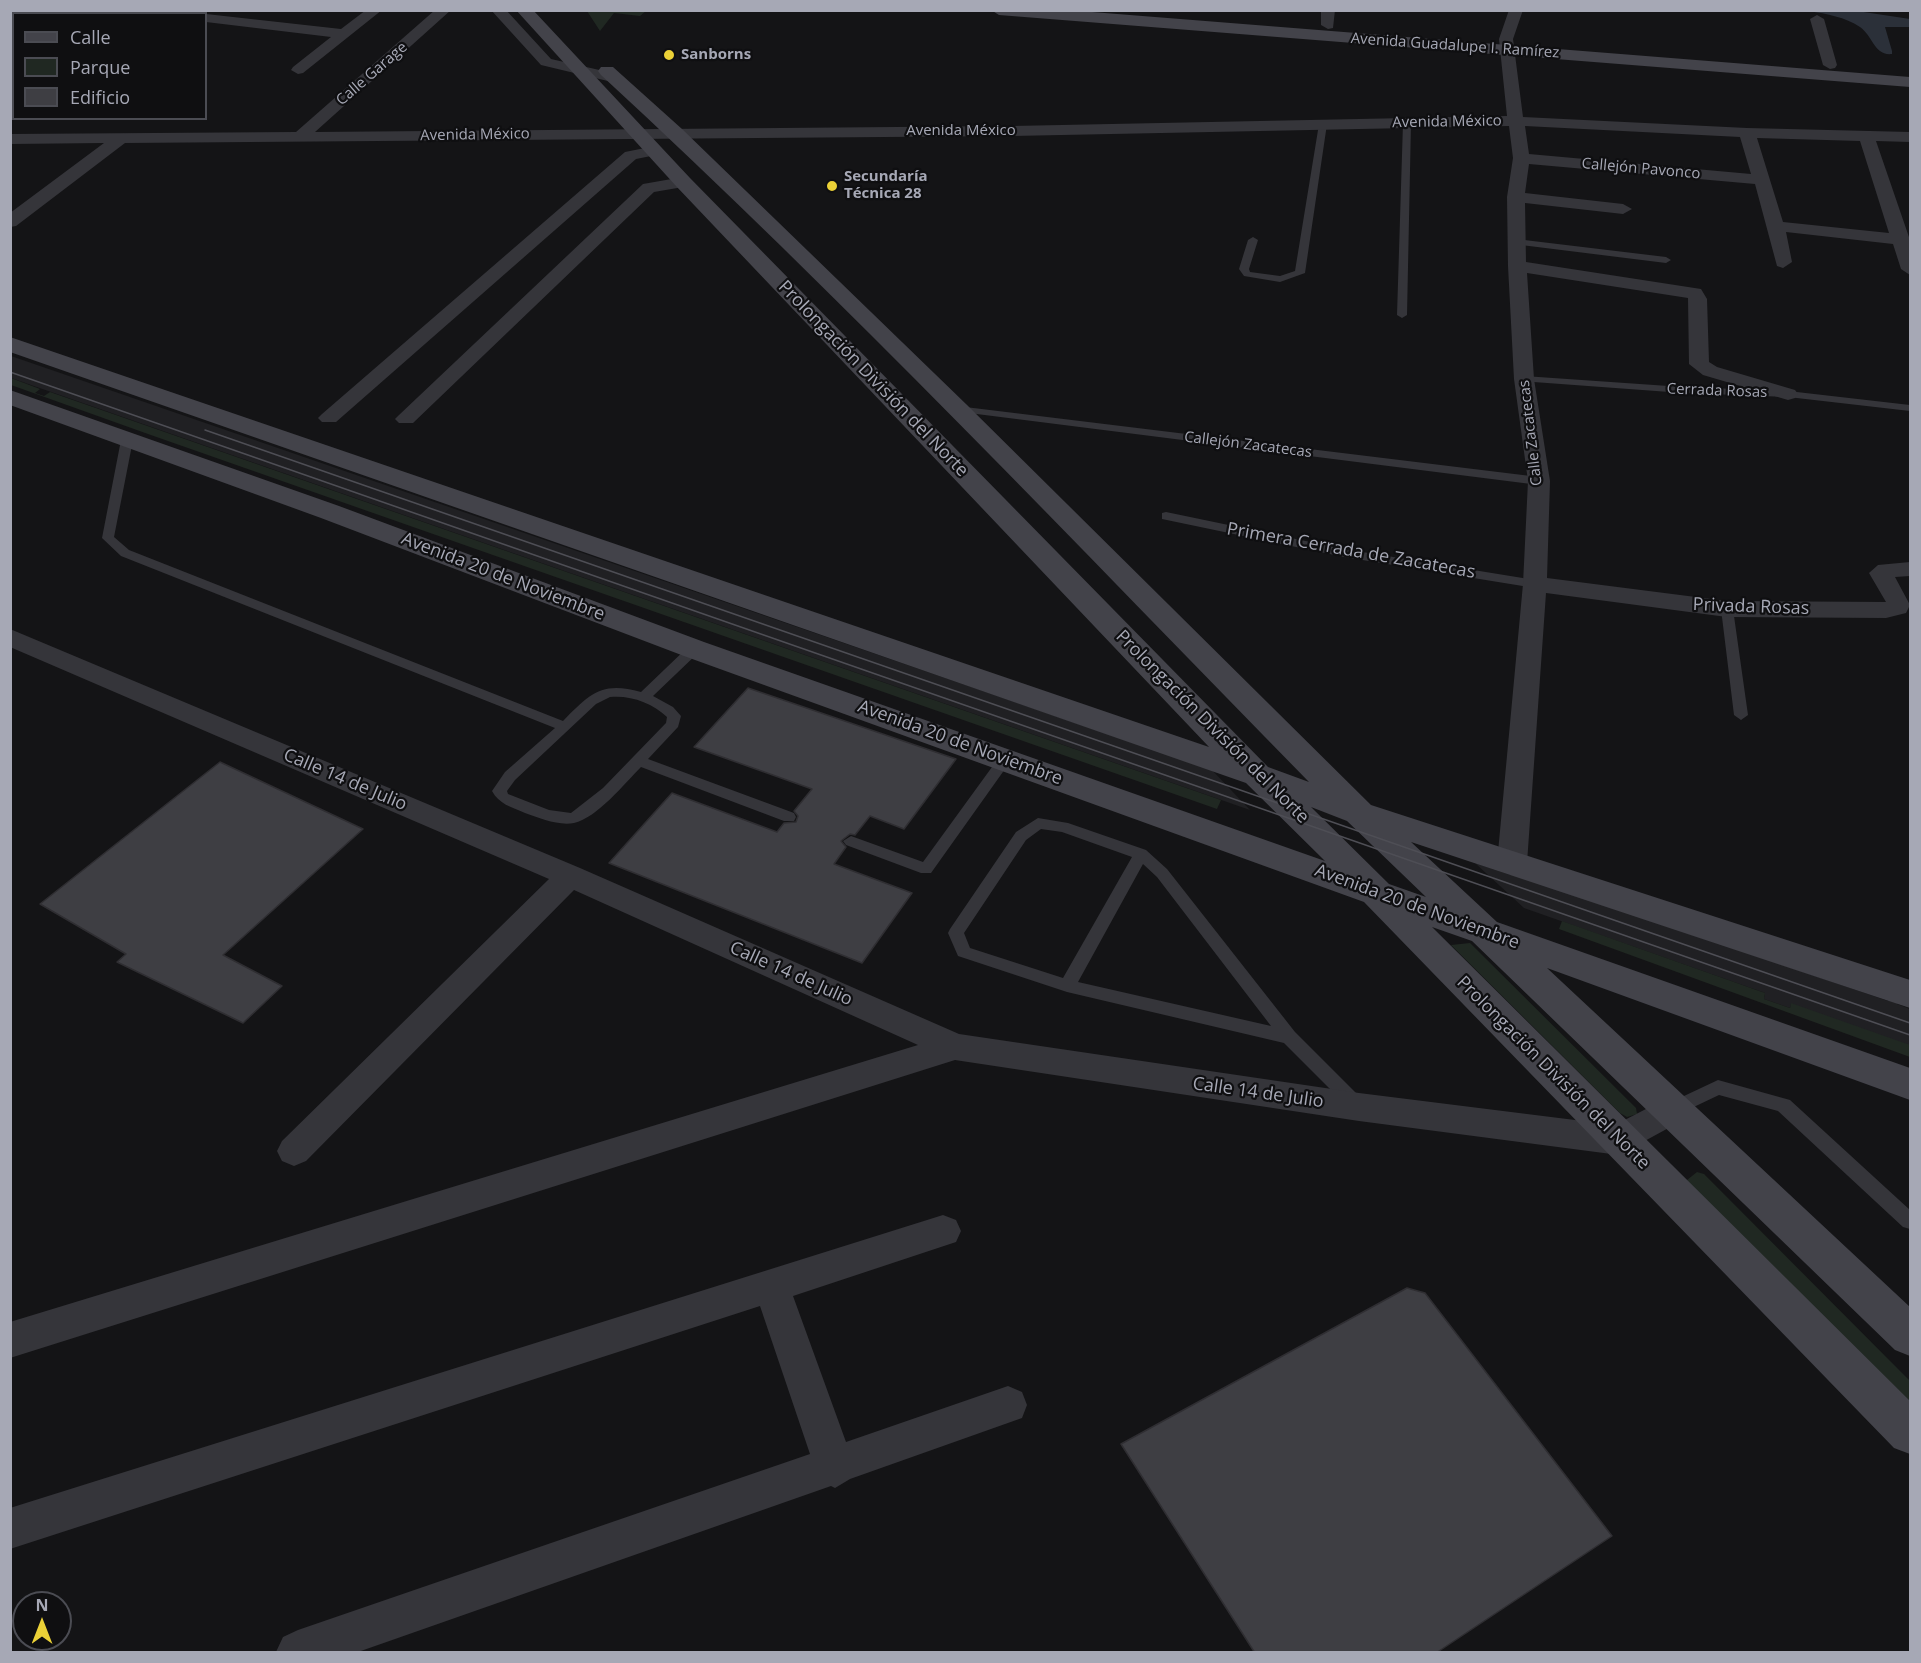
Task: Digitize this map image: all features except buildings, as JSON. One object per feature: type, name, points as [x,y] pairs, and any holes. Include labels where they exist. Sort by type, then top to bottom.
[{"type":"main road","name":"Prolongación División del Norte","points":[[524,10],[578,70],[957,409],[1359,813],[1911,1335]]},
{"type":"main road","name":"Prolongación División del Norte","points":[[549,10],[612,76],[683,182],[1255,774],[1307,823],[1911,1432]]},
{"type":"main road","name":"Avenida Guadalupe I. Ramírez","points":[[999,10],[1911,71]]},
{"type":"main road","name":"Avenida Guadalupe I. Ramírez","points":[[1133,10],[1328,18],[1506,45],[1911,82]]},
{"type":"main road","points":[[10,344],[1255,774],[1359,813],[1911,994]]},
{"type":"main road","name":"Avenida 20 de Noviembre","points":[[10,397],[330,512],[694,649],[1911,1084]]},
{"type":"street","points":[[221,10],[349,30]]},
{"type":"street","points":[[298,70],[375,10]]},
{"type":"street","name":"Calle Garage","points":[[300,137],[444,10]]},
{"type":"street","points":[[498,10],[546,62],[612,76]]},
{"type":"street","points":[[1506,45],[1516,10]]},
{"type":"street","points":[[207,18],[349,30]]},
{"type":"street","points":[[1817,19],[1830,65]]},
{"type":"street","name":"Calle Zacatecas","points":[[1506,45],[1518,120],[1521,158],[1516,196],[1516,266],[1524,379],[1539,481],[1536,584],[1512,863]]},
{"type":"street","name":"Avenida México","points":[[10,139],[300,137],[656,139],[1518,120],[1747,133],[1867,138],[1911,137]]},
{"type":"street","points":[[1747,133],[1776,226],[1783,262]]},
{"type":"street","points":[[1867,138],[1911,269]]},
{"type":"street","points":[[10,222],[120,139]]},
{"type":"street","points":[[329,418],[632,155],[656,139]]},
{"type":"street","name":"Callejón Pavonco","points":[[1521,158],[1761,180]]},
{"type":"street","points":[[406,419],[649,188],[683,182]]},
{"type":"street","points":[[1516,196],[1623,209]]},
{"type":"street","points":[[1776,226],[1901,240]]},
{"type":"street","points":[[1516,266],[1694,293],[1698,299],[1699,364],[1710,371],[1788,394]]},
{"type":"street","name":"Privada Rosas","points":[[1536,584],[1727,609],[1886,610],[1897,608],[1899,604],[1881,573],[1886,570],[1911,569]]},
{"type":"street","name":"Calle 14 de Julio","points":[[10,637],[570,876],[955,1047],[1359,1107],[1619,1140]]},
{"type":"street","points":[[294,1151],[570,876]]},
{"type":"street","points":[[10,1340],[955,1047]]},
{"type":"street","points":[[1619,1140],[1673,1108]]},
{"type":"street","points":[[10,1529],[943,1231]]},
{"type":"street","points":[[772,1287],[835,1468]]},
{"type":"street","points":[[298,1653],[835,1468],[1008,1405]]},
{"type":"lane","points":[[1402,315],[1407,123]]},
{"type":"lane","points":[[1253,240],[1244,268],[1247,274],[1280,279],[1300,273],[1323,124]]},
{"type":"lane","points":[[1516,242],[1666,260]]},
{"type":"lane","name":"Cerrada Rosas","points":[[1524,379],[1683,390],[1788,394],[1911,408]]},
{"type":"lane","name":"Callejón Zacatecas","points":[[957,409],[1539,481]]},
{"type":"lane","points":[[126,440],[108,538],[124,553],[565,727]]},
{"type":"lane","name":"Primera Cerrada de Zacatecas","points":[[1166,516],[1344,553],[1536,584]]},
{"type":"lane","points":[[1727,609],[1740,715]]},
{"type":"lane","points":[[643,698],[694,649]]},
{"type":"lane","points":[[615,691],[643,698],[667,708],[674,716],[673,724],[588,809],[574,818],[556,816],[503,798],[499,790],[510,776],[600,695],[615,691]]},
{"type":"lane","points":[[851,841],[926,869],[1005,759]]},
{"type":"lane","points":[[638,760],[789,817]]},
{"type":"lane","points":[[1289,1037],[1067,986],[964,952],[956,933],[1020,836],[1038,823],[1063,827],[1141,854],[1162,873],[1289,1037],[1359,1107]]},
{"type":"lane","points":[[1067,986],[1141,854]]},
{"type":"lane","points":[[1673,1108],[1718,1086],[1784,1105],[1911,1221]]},
{"type":"shaded area","points":[[1809,11],[1857,11],[1910,19],[1910,27],[1885,27],[1892,51],[1892,54],[1886,54],[1877,49],[1860,27],[1836,16]]},
{"type":"shaded area","points":[[11,356],[1212,770],[1250,810],[11,378]]},
{"type":"shaded area","points":[[1475,863],[1510,875],[1512,872],[1888,1001],[1889,998],[1897,1000],[1897,1004],[1910,1009],[1910,1046],[1791,1004],[1790,1008],[1764,999],[1765,993],[1524,908]]},
{"type":"green space","points":[[587,11],[646,11],[640,16],[614,13],[600,31]]},
{"type":"green space","points":[[11,378],[40,389],[35,393],[44,396],[50,392],[1221,800],[1217,809],[148,434],[11,385]]},
{"type":"green space","points":[[1562,921],[1765,993],[1764,999],[1790,1008],[1791,1003],[1910,1045],[1910,1057],[1559,929]]},
{"type":"green space","points":[[1470,943],[1636,1108],[1637,1114],[1627,1117],[1620,1113],[1451,945]]},
{"type":"green space","points":[[1697,1172],[1704,1174],[1910,1381],[1910,1408],[1689,1186],[1687,1180]]},
{"type":"tram line","points":[[10,372],[1910,1035]]},
{"type":"tram line","points":[[205,430],[1910,1023]]},
{"type":"place","name":"Sanborns","points":[[669,55]]},
{"type":"place","name":"Secundaría Técnica 28","points":[[832,186]]}]
